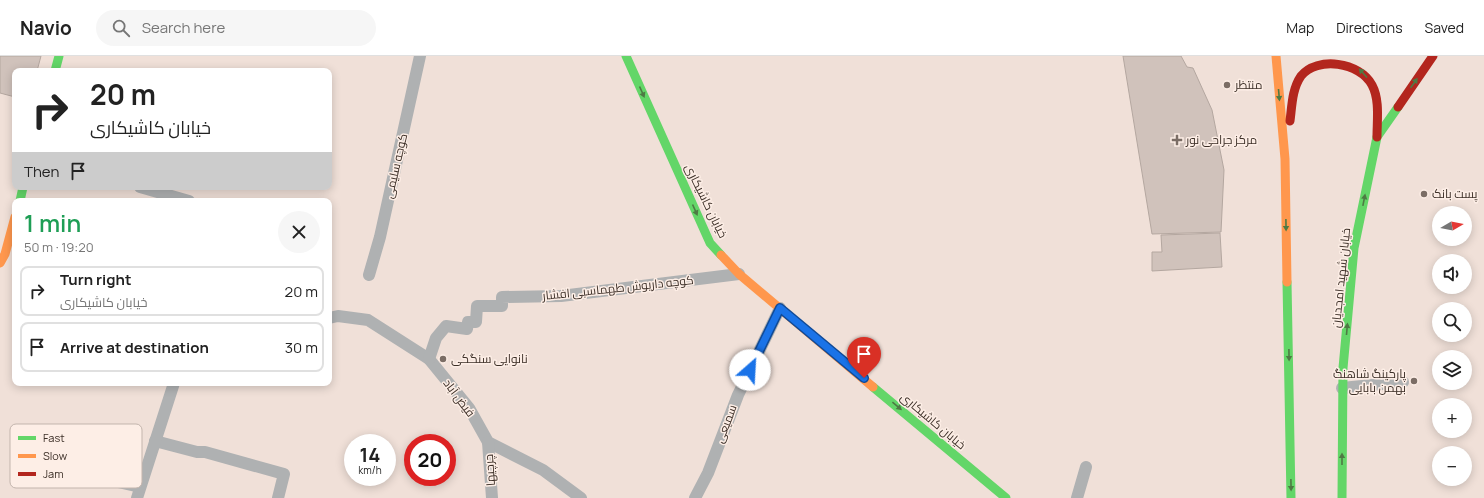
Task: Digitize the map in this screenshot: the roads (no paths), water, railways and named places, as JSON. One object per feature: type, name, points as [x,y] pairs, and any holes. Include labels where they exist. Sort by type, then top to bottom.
[{"type":"main road","points":[[57,68],[59,56]]},
{"type":"main road","name":"خیابان کاشیکاری","points":[[626,56],[710,243],[739,274],[1006,498]]},
{"type":"main road","points":[[1276,56],[1285,159],[1291,498]]},
{"type":"main road","name":"خیابان شهید امجدیان","points":[[1342,498],[1342,388],[1354,248],[1377,137],[1433,56]]},
{"type":"main road","points":[[1285,159],[1295,88],[1302,74],[1313,64],[1323,60],[1341,60],[1348,62],[1366,74],[1376,98],[1377,137]]},
{"type":"main road","points":[[0,263],[5,254],[12,228]]},
{"type":"lane","name":"کوچه سلیمی","points":[[369,275],[380,237],[420,56]]},
{"type":"lane","points":[[150,190],[178,198]]},
{"type":"lane","name":"کوچه داریوش طهماسبی افشار","points":[[428,359],[436,338],[446,326],[467,329],[468,322],[476,322],[477,306],[502,306],[502,297],[561,296],[739,274]]},
{"type":"lane","name":"سمیعی","points":[[695,498],[708,473],[738,395],[780,308]]},
{"type":"lane","name":"فیض آباد","points":[[332,317],[338,316],[368,320],[428,359],[469,408],[488,442]]},
{"type":"lane","points":[[1342,388],[1403,382]]},
{"type":"lane","points":[[142,482],[173,386]]},
{"type":"lane","points":[[155,441],[197,452],[205,452],[284,474],[278,498]]},
{"type":"lane","points":[[488,442],[543,470],[581,498]]},
{"type":"lane","name":"چرچیها","points":[[488,442],[492,498]]},
{"type":"lane","points":[[1078,498],[1086,467]]},
{"type":"lane","points":[[125,488],[139,492]]},
{"type":"place","name":"منتظر","points":[[1227,85]]},
{"type":"place","name":"مرکز جراحی نور","points":[[1177,140]]},
{"type":"place","name":"پست بانک","points":[[1424,194]]},
{"type":"place","name":"نانوایی سنگکی","points":[[443,359]]},
{"type":"place","name":"پارکینگ شاهنگ بهمن بابایی","points":[[1414,381]]}]
